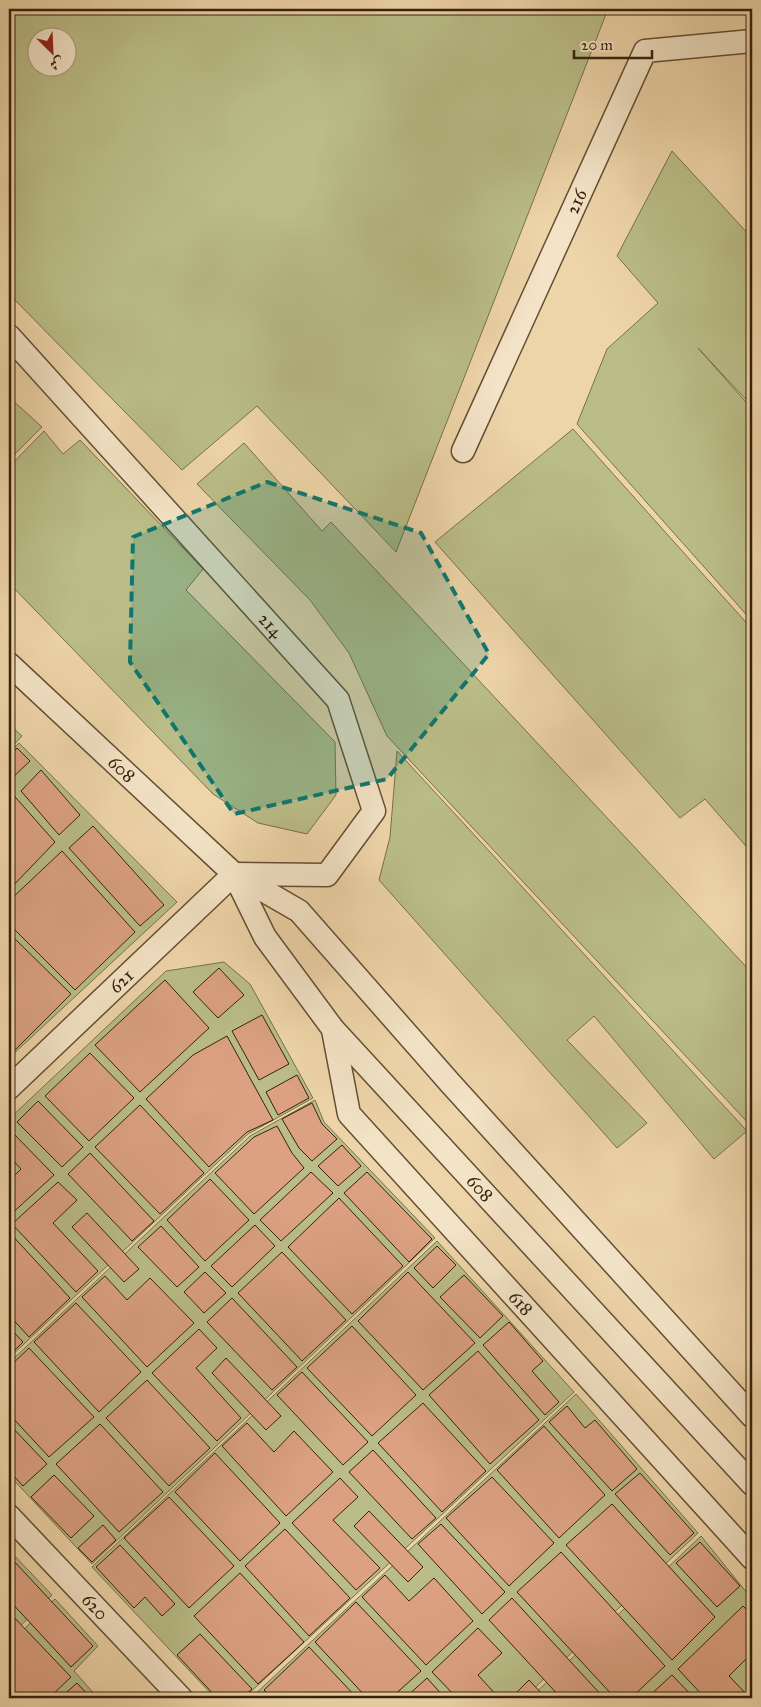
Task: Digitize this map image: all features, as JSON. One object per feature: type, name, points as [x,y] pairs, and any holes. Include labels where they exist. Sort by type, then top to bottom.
[{"type":"street","name":"216","points":[[463,451],[645,51],[752,41]]},
{"type":"street","name":"214","points":[[9,336],[338,700],[374,811],[327,874],[234,874]]},
{"type":"street","name":"608","points":[[9,664],[234,874],[299,911],[451,1084],[752,1416]]},
{"type":"street","name":"608","points":[[234,874],[265,937],[333,1029],[752,1484]]},
{"type":"street","name":"621","points":[[9,1088],[234,874]]},
{"type":"street","name":"618","points":[[333,1029],[349,1114],[752,1558]]},
{"type":"street","name":"620","points":[[9,1516],[181,1698]]},
{"type":"highlighted area","points":[[267,482],[421,533],[489,654],[387,779],[234,814],[130,662],[133,537]]},
{"type":"green space","points":[[9,9],[608,9],[396,552],[257,406],[182,470],[9,294]]},
{"type":"green space","points":[[672,151],[752,238],[752,406],[698,348],[752,409],[752,621],[577,424],[607,349],[658,303],[617,256]]},
{"type":"green space","points":[[9,397],[42,427],[9,460]]},
{"type":"green space","points":[[573,429],[752,629],[752,853],[705,799],[680,818],[435,542]]},
{"type":"green space","points":[[44,431],[63,454],[80,440],[203,569],[186,590],[335,742],[336,795],[307,834],[258,823],[213,794],[9,583],[9,467]]},
{"type":"green space","points":[[244,443],[322,531],[331,522],[752,973],[752,1124],[750,1125],[387,736],[349,653],[310,600],[197,484]]},
{"type":"green space","points":[[9,724],[22,736],[9,750]]},
{"type":"green space","points":[[19,743],[177,902],[9,1058],[9,753]]},
{"type":"green space","points":[[397,751],[747,1131],[714,1159],[594,1016],[567,1040],[647,1123],[617,1148],[379,880],[390,837]]},
{"type":"green space","points":[[224,962],[250,984],[313,1098],[248,1134],[9,1358],[9,1119],[166,971]]},
{"type":"green space","points":[[315,1100],[324,1122],[435,1238],[92,1564],[9,1475],[9,1363],[250,1136]]},
{"type":"green space","points":[[437,1241],[574,1392],[244,1698],[215,1698],[92,1567]]},
{"type":"green space","points":[[576,1394],[698,1533],[524,1698],[251,1698]]},
{"type":"green space","points":[[701,1536],[752,1599],[752,1698],[530,1698]]},
{"type":"green space","points":[[9,1550],[52,1595],[9,1637]]},
{"type":"green space","points":[[55,1599],[98,1646],[74,1671],[98,1698],[9,1698],[9,1644]]},
{"type":"building","points":[[17,748],[30,761],[9,781],[9,757]]},
{"type":"building","points":[[41,770],[80,815],[59,835],[21,791]]},
{"type":"building","points":[[9,790],[55,842],[9,890]]},
{"type":"building","points":[[93,826],[164,905],[140,926],[69,848]]},
{"type":"building","points":[[62,851],[135,932],[75,990],[9,924],[9,901]]},
{"type":"building","points":[[9,933],[71,994],[10,1055],[9,1054]]},
{"type":"building","points":[[219,968],[244,995],[218,1018],[193,992]]},
{"type":"building","points":[[165,980],[209,1028],[140,1092],[95,1045]]},
{"type":"building","points":[[262,1015],[289,1064],[259,1080],[232,1031]]},
{"type":"building","points":[[227,1036],[273,1120],[247,1132],[209,1167],[146,1099],[193,1055]]},
{"type":"building","points":[[90,1053],[134,1098],[89,1141],[45,1096]]},
{"type":"building","points":[[297,1075],[309,1098],[278,1115],[266,1092]]},
{"type":"building","points":[[38,1101],[83,1147],[62,1167],[17,1122]]},
{"type":"building","points":[[312,1103],[322,1124],[337,1139],[312,1161],[299,1148],[282,1119]]},
{"type":"building","points":[[140,1105],[204,1173],[160,1214],[95,1147]]},
{"type":"building","points":[[277,1126],[292,1153],[304,1168],[254,1214],[215,1173],[254,1137]]},
{"type":"building","points":[[9,1129],[54,1175],[9,1216],[9,1181],[21,1169],[9,1156]]},
{"type":"building","points":[[342,1145],[361,1166],[338,1186],[318,1166]]},
{"type":"building","points":[[90,1153],[154,1221],[132,1241],[68,1174]]},
{"type":"building","points":[[311,1172],[333,1193],[281,1241],[260,1220]]},
{"type":"building","points":[[367,1172],[432,1239],[409,1262],[344,1193]]},
{"type":"building","points":[[210,1179],[249,1220],[205,1261],[167,1220]]},
{"type":"building","points":[[58,1182],[77,1200],[53,1223],[98,1271],[76,1292],[12,1224]]},
{"type":"building","points":[[339,1198],[403,1266],[352,1314],[288,1247]]},
{"type":"building","points":[[87,1213],[139,1269],[124,1282],[72,1227]]},
{"type":"building","points":[[255,1225],[275,1246],[232,1287],[211,1266]]},
{"type":"building","points":[[161,1226],[199,1267],[177,1287],[138,1247]]},
{"type":"building","points":[[9,1232],[70,1298],[29,1337],[9,1315]]},
{"type":"building","points":[[437,1246],[456,1265],[433,1288],[414,1268]]},
{"type":"building","points":[[282,1252],[346,1320],[302,1361],[238,1293]]},
{"type":"building","points":[[205,1272],[226,1293],[204,1313],[184,1292]]},
{"type":"building","points":[[408,1272],[475,1343],[423,1390],[358,1321]]},
{"type":"building","points":[[464,1275],[503,1316],[480,1338],[440,1297]]},
{"type":"building","points":[[105,1276],[127,1300],[150,1278],[194,1323],[147,1367],[82,1297]]},
{"type":"building","points":[[232,1298],[297,1367],[272,1390],[207,1322]]},
{"type":"building","points":[[76,1303],[141,1372],[99,1412],[34,1342]]},
{"type":"building","points":[[509,1322],[543,1361],[532,1371],[559,1402],[545,1415],[483,1345]]},
{"type":"building","points":[[352,1326],[416,1395],[372,1436],[307,1368]]},
{"type":"building","points":[[9,1327],[23,1342],[9,1356]]},
{"type":"building","points":[[199,1329],[217,1348],[196,1368],[241,1418],[217,1441],[152,1373]]},
{"type":"building","points":[[29,1348],[94,1417],[49,1457],[9,1414],[9,1367]]},
{"type":"building","points":[[478,1351],[539,1420],[490,1464],[429,1395]]},
{"type":"building","points":[[226,1358],[281,1416],[266,1430],[212,1373]]},
{"type":"building","points":[[302,1372],[368,1442],[343,1465],[277,1395]]},
{"type":"building","points":[[147,1380],[210,1448],[169,1486],[106,1418]]},
{"type":"building","points":[[423,1403],[486,1471],[442,1512],[378,1443]]},
{"type":"building","points":[[567,1406],[585,1428],[595,1420],[637,1469],[612,1491],[549,1422]]},
{"type":"building","points":[[247,1423],[274,1452],[294,1431],[333,1472],[286,1516],[222,1446]]},
{"type":"building","points":[[9,1424],[47,1464],[23,1486],[9,1471]]},
{"type":"building","points":[[100,1424],[163,1492],[119,1532],[56,1464]]},
{"type":"building","points":[[544,1426],[605,1495],[559,1538],[497,1470]]},
{"type":"building","points":[[373,1450],[436,1518],[412,1539],[349,1472]]},
{"type":"building","points":[[215,1453],[280,1523],[240,1561],[175,1492]]},
{"type":"building","points":[[640,1473],[694,1533],[670,1555],[615,1494]]},
{"type":"building","points":[[54,1475],[94,1516],[71,1538],[31,1497]]},
{"type":"building","points":[[492,1477],[554,1543],[509,1586],[446,1518]]},
{"type":"building","points":[[340,1478],[358,1497],[333,1520],[380,1568],[356,1590],[292,1523]]},
{"type":"building","points":[[169,1497],[234,1566],[189,1608],[124,1538]]},
{"type":"building","points":[[612,1504],[715,1617],[672,1660],[566,1545]]},
{"type":"building","points":[[369,1511],[423,1567],[408,1582],[354,1526]]},
{"type":"building","points":[[441,1524],[505,1592],[482,1614],[418,1544]]},
{"type":"building","points":[[103,1525],[116,1540],[92,1562],[78,1548]]},
{"type":"building","points":[[285,1529],[350,1598],[309,1636],[245,1566]]},
{"type":"building","points":[[700,1542],[740,1586],[717,1607],[676,1563]]},
{"type":"building","points":[[120,1545],[175,1604],[162,1616],[145,1597],[134,1608],[96,1567]]},
{"type":"building","points":[[561,1552],[665,1666],[631,1698],[615,1698],[517,1592]]},
{"type":"building","points":[[12,1559],[93,1646],[71,1667],[9,1600],[9,1563]]},
{"type":"building","points":[[240,1573],[304,1642],[258,1684],[194,1616]]},
{"type":"building","points":[[385,1575],[409,1601],[434,1578],[473,1621],[426,1665],[362,1597]]},
{"type":"building","points":[[512,1598],[604,1698],[561,1698],[489,1620]]},
{"type":"building","points":[[356,1602],[421,1671],[391,1698],[367,1698],[315,1642]]},
{"type":"building","points":[[743,1606],[752,1615],[752,1653],[729,1676],[750,1698],[705,1698],[678,1669]]},
{"type":"building","points":[[9,1612],[71,1677],[49,1698],[9,1698]]},
{"type":"building","points":[[478,1628],[502,1653],[478,1675],[499,1698],[457,1698],[432,1672]]},
{"type":"building","points":[[200,1634],[252,1689],[242,1698],[217,1698],[177,1655]]},
{"type":"building","points":[[309,1647],[357,1698],[272,1698],[264,1690]]},
{"type":"building","points":[[672,1675],[694,1698],[647,1698]]},
{"type":"building","points":[[427,1678],[445,1698],[405,1698]]},
{"type":"building","points":[[529,1680],[546,1698],[518,1698],[515,1694]]},
{"type":"building","points":[[77,1683],[91,1698],[60,1698]]}]
